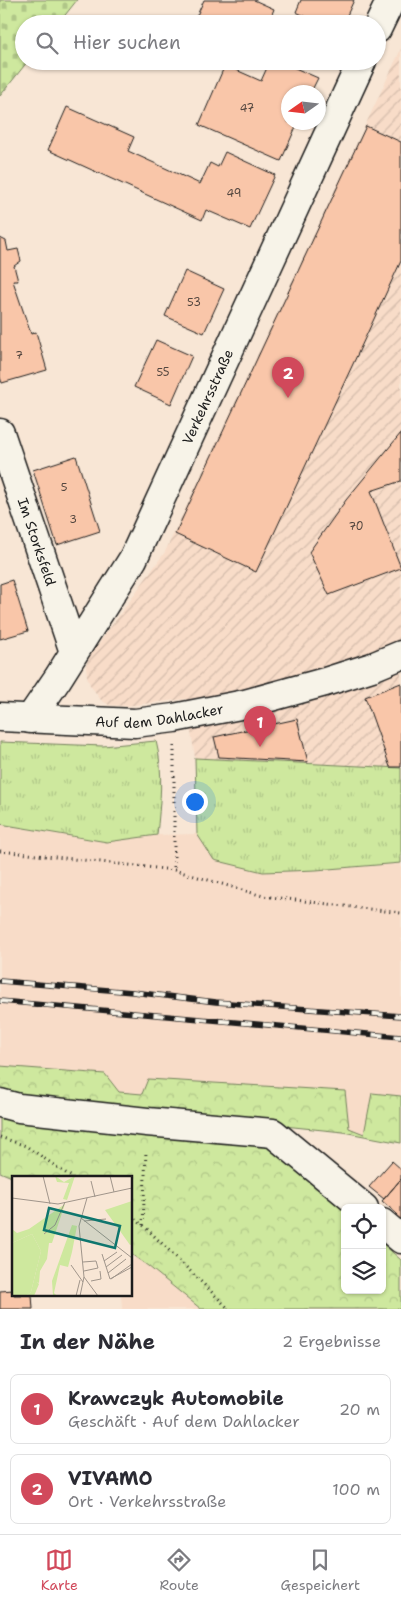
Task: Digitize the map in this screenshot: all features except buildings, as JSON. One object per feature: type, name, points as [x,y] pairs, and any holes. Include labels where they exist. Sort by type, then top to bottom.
[{"type":"street","points":[[384,15],[391,0]]},
{"type":"street","name":"Verkehrsstraße","points":[[30,719],[133,560],[358,70]]},
{"type":"street","name":"Im Storksfeld","points":[[0,433],[74,652]]},
{"type":"street","name":"Auf dem Dahlacker","points":[[0,717],[135,723],[174,718],[245,704],[325,682],[372,667],[401,655]]},
{"type":"street","points":[[0,1104],[19,1108],[147,1122],[273,1133],[359,1204]]},
{"type":"street","points":[[386,1226],[401,1238]]},
{"type":"path","points":[[174,718],[174,870]]},
{"type":"path","points":[[0,850],[174,870],[263,896],[401,913]]},
{"type":"path","points":[[144,1225],[147,1122]]},
{"type":"path","points":[[0,1137],[26,1146],[70,1176]]},
{"type":"path","points":[[132,1218],[144,1225],[230,1309]]},
{"type":"shaded area","points":[[401,49],[401,768],[195,758],[186,699],[125,706],[109,705],[101,700],[90,685],[86,666],[89,657],[165,552]]},
{"type":"shaded area","points":[[0,824],[107,842],[157,835],[197,834],[214,860],[316,870],[401,863],[401,1140],[0,1080]]},
{"type":"shaded area","points":[[136,1257],[201,1309],[122,1309],[121,1296],[132,1296],[132,1262]]},
{"type":"green space","points":[[0,0],[77,0],[65,15],[15,15],[15,70],[21,70],[0,96]]},
{"type":"green space","points":[[156,741],[161,776],[157,835],[107,842],[0,824],[0,742],[103,746]]},
{"type":"green space","points":[[195,758],[401,768],[401,863],[263,872],[214,860],[197,834]]},
{"type":"green space","points":[[0,1066],[105,1074],[119,1092],[142,1094],[148,1079],[345,1091],[349,1128],[364,1134],[372,1093],[401,1096],[401,1143],[343,1132],[274,1125],[271,1147],[341,1208],[341,1294],[386,1294],[386,1247],[401,1260],[401,1309],[201,1309],[132,1255],[132,1176],[12,1177],[0,1172]]},
{"type":"railway","points":[[0,981],[133,992],[216,1002],[401,1016]]},
{"type":"railway","points":[[0,1001],[401,1037]]},
{"type":"place","name":"VIVAMO","points":[[288,398]]},
{"type":"place","name":"Krawczyk Automobile","points":[[260,747]]}]
